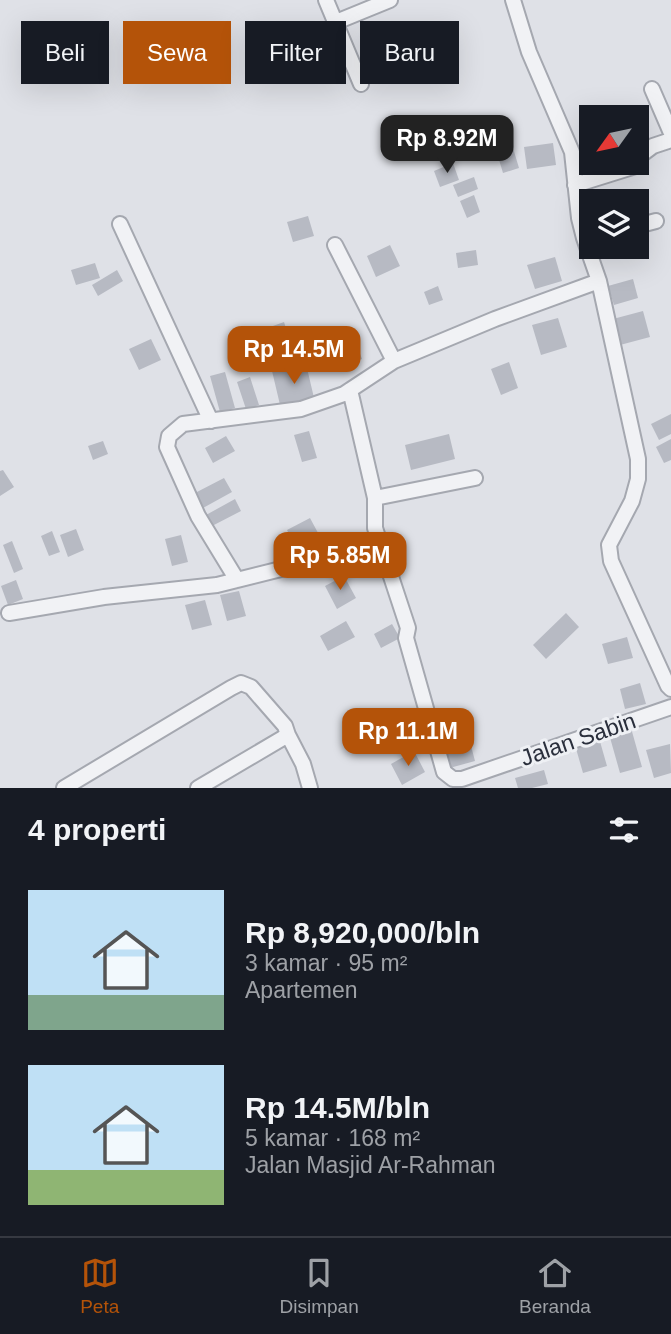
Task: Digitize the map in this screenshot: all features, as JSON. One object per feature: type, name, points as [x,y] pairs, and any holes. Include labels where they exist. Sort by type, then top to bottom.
[{"type":"street","points":[[326,0],[336,21]]},
{"type":"street","points":[[338,21],[390,0]]},
{"type":"street","points":[[513,0],[529,52],[572,152],[579,218]]},
{"type":"street","points":[[346,47],[360,82]]},
{"type":"street","points":[[652,89],[671,132]]},
{"type":"street","points":[[649,149],[671,140]]},
{"type":"street","points":[[575,185],[602,175]]},
{"type":"street","points":[[649,223],[656,221]]},
{"type":"street","points":[[120,224],[211,421]]},
{"type":"street","points":[[335,245],[394,361]]},
{"type":"street","points":[[594,259],[638,459],[638,479],[632,501],[609,545],[611,561],[670,687]]},
{"type":"street","points":[[237,579],[198,516],[167,447],[169,436],[183,424],[301,409],[344,394],[394,361],[495,319],[599,281]]},
{"type":"street","points":[[350,390],[375,498],[376,528],[408,628],[406,638],[444,772],[452,784]]},
{"type":"street","points":[[375,498],[475,478]]},
{"type":"street","points":[[9,613],[104,597],[217,585],[329,556]]},
{"type":"street","points":[[64,788],[241,683],[251,687],[285,726],[303,764],[310,788]]},
{"type":"street","name":"Jalan Sabin","points":[[452,784],[671,707]]},
{"type":"street","points":[[198,788],[288,735]]},
{"type":"building","points":[[553,143],[556,165],[527,169],[524,147]]},
{"type":"building","points":[[513,148],[519,168],[503,173],[497,153]]},
{"type":"building","points":[[453,163],[459,180],[440,187],[434,171]]},
{"type":"building","points":[[474,177],[478,189],[458,197],[453,185]]},
{"type":"building","points":[[474,195],[480,212],[467,218],[460,201]]},
{"type":"building","points":[[308,216],[314,236],[293,242],[287,222]]},
{"type":"building","points":[[390,245],[400,266],[376,277],[367,256]]},
{"type":"building","points":[[476,250],[478,265],[458,268],[456,253]]},
{"type":"building","points":[[555,257],[562,281],[535,289],[527,265]]},
{"type":"building","points":[[95,263],[100,278],[76,285],[71,270]]},
{"type":"building","points":[[117,270],[123,281],[98,296],[92,285]]},
{"type":"building","points":[[633,279],[638,298],[614,305],[608,286]]},
{"type":"building","points":[[438,286],[443,300],[429,305],[424,292]]},
{"type":"building","points":[[643,311],[650,337],[620,345],[613,319]]},
{"type":"building","points":[[558,318],[567,347],[541,355],[532,325]]},
{"type":"building","points":[[284,322],[291,344],[261,354],[253,333]]},
{"type":"building","points":[[353,335],[362,359],[345,366],[336,342]]},
{"type":"building","points":[[151,339],[161,360],[139,370],[129,349]]},
{"type":"building","points":[[509,362],[518,388],[501,395],[491,369]]},
{"type":"building","points":[[306,364],[315,402],[281,409],[272,371]]},
{"type":"building","points":[[225,372],[235,408],[220,412],[210,376]]},
{"type":"building","points":[[250,377],[259,405],[246,409],[237,382]]},
{"type":"building","points":[[671,414],[671,434],[659,440],[651,424]]},
{"type":"building","points":[[309,431],[317,458],[302,462],[294,435]]},
{"type":"building","points":[[449,434],[455,459],[411,470],[405,445]]},
{"type":"building","points":[[226,436],[235,451],[213,463],[205,448]]},
{"type":"building","points":[[671,439],[671,460],[664,463],[656,447]]},
{"type":"building","points":[[103,441],[108,454],[93,460],[88,446]]},
{"type":"building","points":[[3,470],[14,487],[0,496],[0,471]]},
{"type":"building","points":[[224,478],[232,492],[203,508],[195,493]]},
{"type":"building","points":[[235,499],[241,511],[212,526],[206,515]]},
{"type":"building","points":[[310,518],[324,544],[301,557],[287,530]]},
{"type":"building","points":[[76,529],[84,550],[68,557],[60,535]]},
{"type":"building","points":[[52,531],[60,552],[49,556],[41,536]]},
{"type":"building","points":[[181,535],[188,562],[172,566],[165,539]]},
{"type":"building","points":[[12,541],[23,569],[14,573],[3,545]]},
{"type":"building","points":[[344,576],[356,598],[337,609],[325,586]]},
{"type":"building","points":[[16,580],[23,599],[8,605],[1,586]]},
{"type":"building","points":[[239,591],[246,616],[227,621],[220,595]]},
{"type":"building","points":[[205,600],[212,625],[192,630],[185,605]]},
{"type":"building","points":[[566,613],[579,627],[546,659],[533,645]]},
{"type":"building","points":[[346,621],[355,637],[328,651],[320,636]]},
{"type":"building","points":[[392,624],[400,638],[381,648],[374,634]]},
{"type":"building","points":[[627,637],[633,658],[608,664],[602,644]]},
{"type":"building","points":[[640,683],[646,704],[625,709],[620,689]]},
{"type":"building","points":[[631,728],[642,767],[620,773],[609,734]]},
{"type":"building","points":[[469,738],[475,761],[446,769],[440,746]]},
{"type":"building","points":[[599,738],[607,766],[583,773],[575,745]]},
{"type":"building","points":[[670,744],[671,773],[654,778],[646,750]]},
{"type":"building","points":[[414,751],[425,772],[402,785],[391,764]]},
{"type":"building","points":[[544,770],[548,784],[518,788],[515,778]]}]
